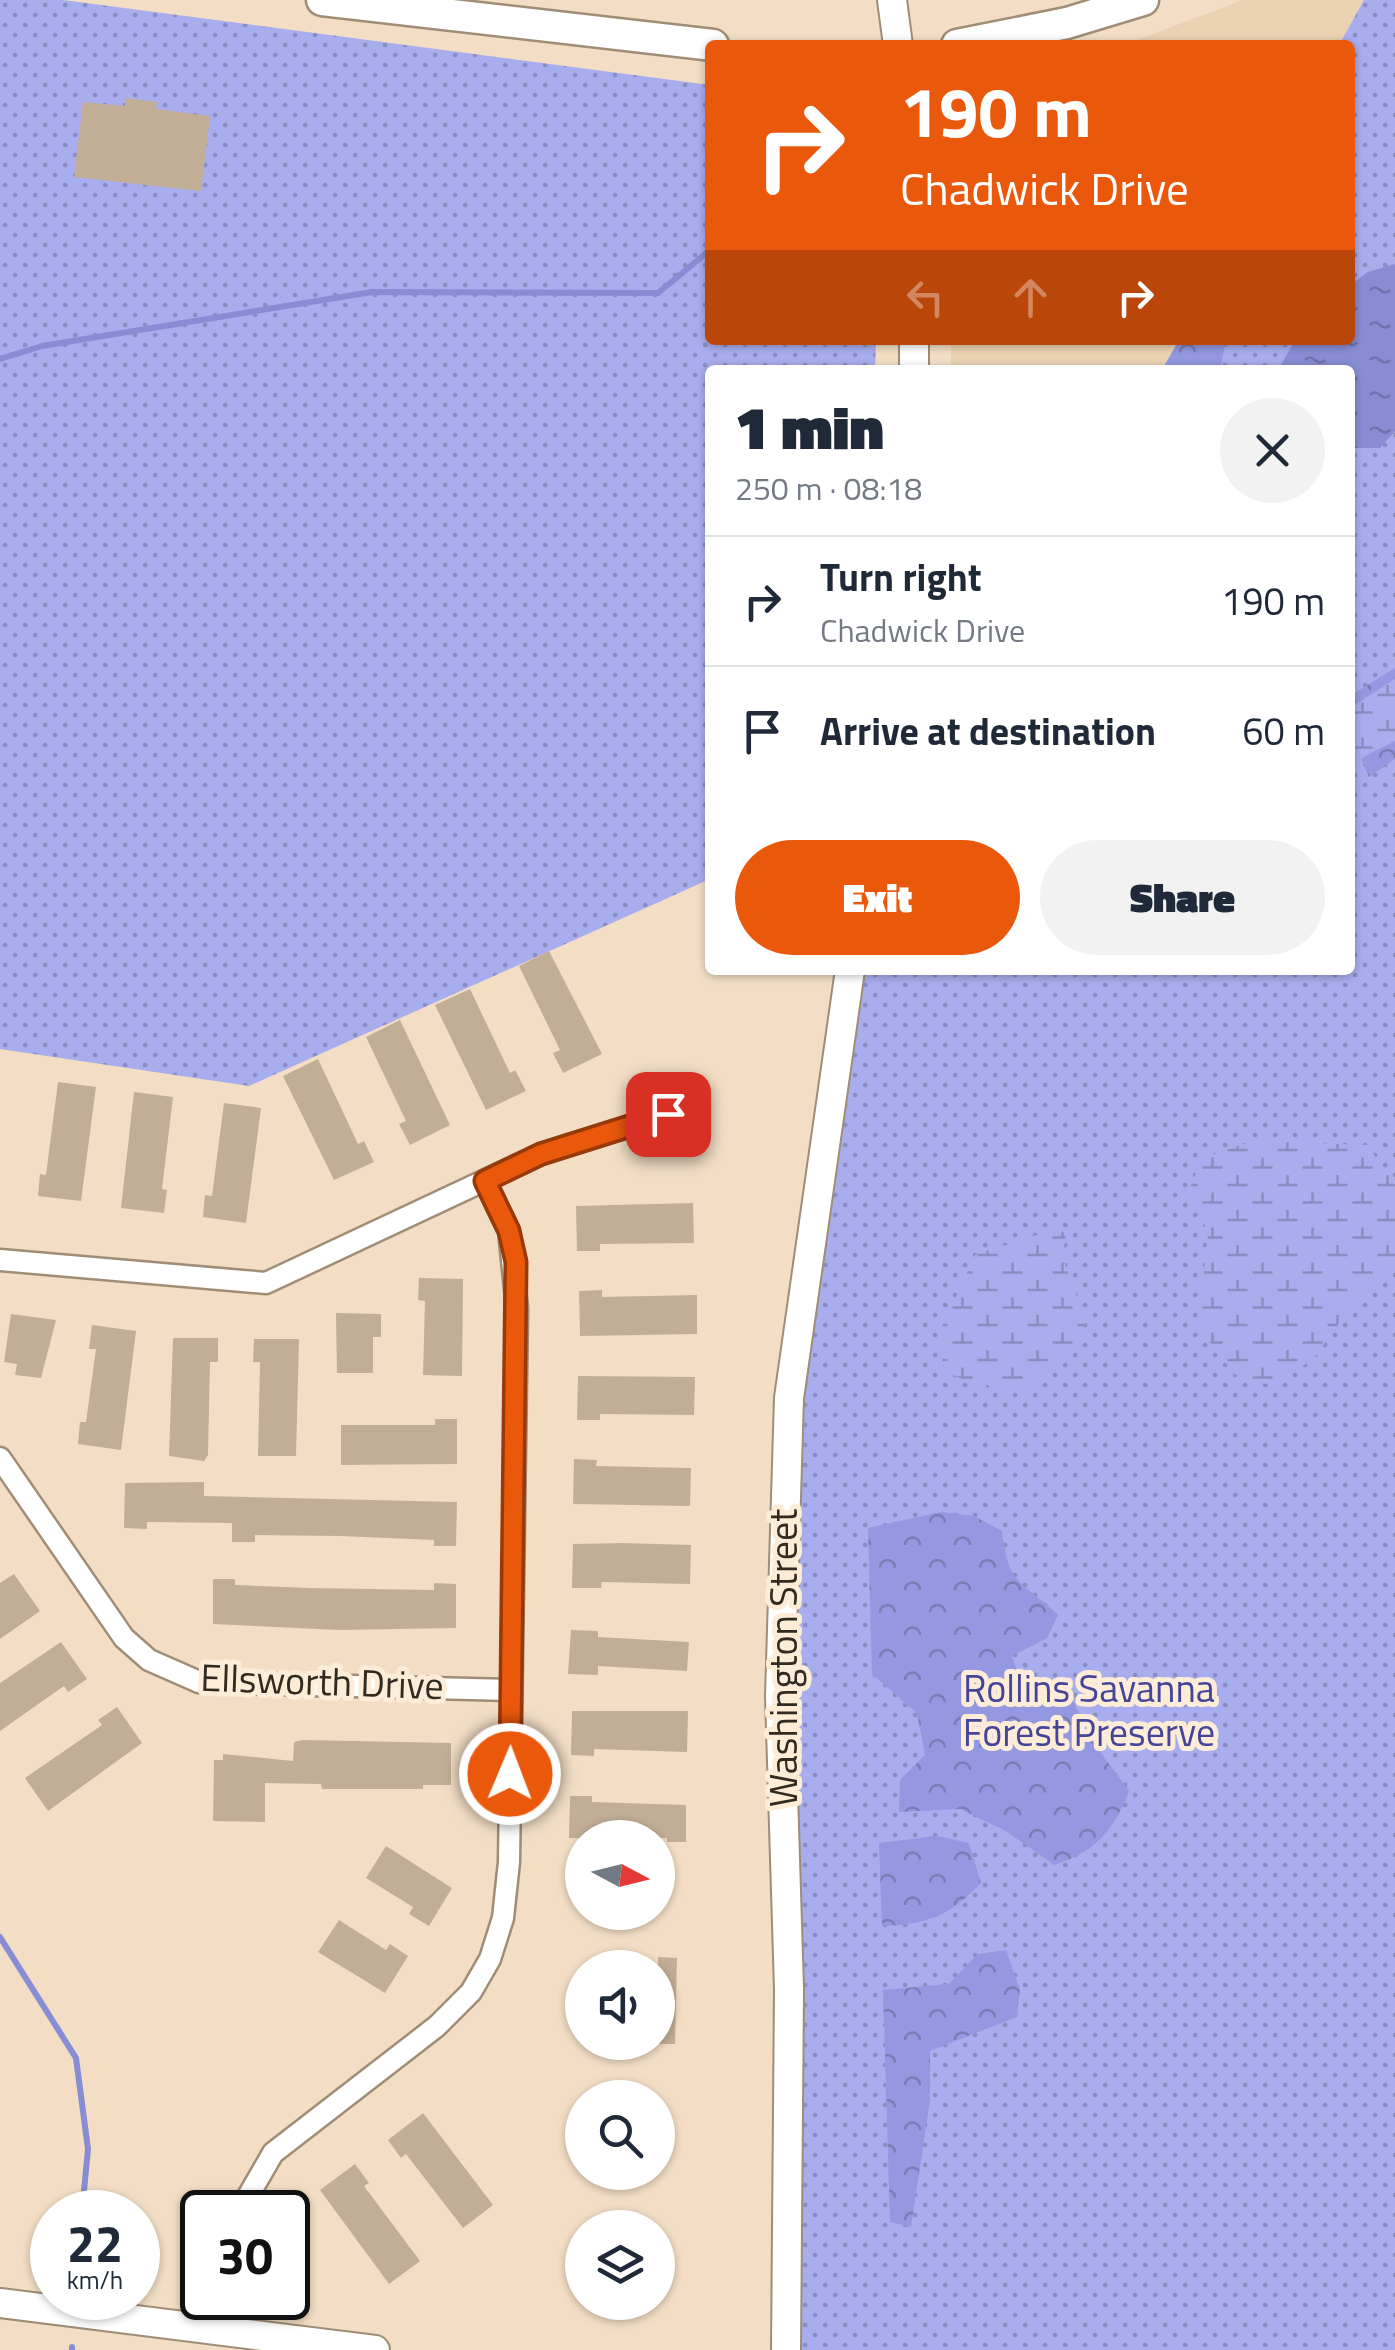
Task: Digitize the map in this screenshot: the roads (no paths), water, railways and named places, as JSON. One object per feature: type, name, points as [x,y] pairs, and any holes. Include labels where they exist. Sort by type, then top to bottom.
[{"type":"main road","points":[[322,0],[705,44]]},
{"type":"main road","points":[[892,0],[897,40]]},
{"type":"main road","points":[[980,40],[1067,22],[1143,0]]},
{"type":"main road","name":"Washington Street","points":[[786,2350],[788,1989],[780,1636],[788,1418],[849,975]]},
{"type":"main road","points":[[0,2302],[376,2350]]},
{"type":"street","points":[[0,1260],[266,1282],[541,1154],[668,1114]]},
{"type":"street","points":[[252,2190],[273,2153],[437,2026],[471,1992],[490,1959],[503,1918],[509,1862],[516,1262],[509,1231],[485,1181]]},
{"type":"street","name":"Ellsworth Drive","points":[[0,1458],[124,1638],[150,1660],[177,1675],[199,1682],[510,1690]]},
{"type":"street","points":[[217,2330],[219,2320]]},
{"type":"water","points":[[1395,264],[1395,431],[1380,448],[1355,448],[1355,365],[1281,365],[1292,345],[1355,345],[1355,281],[1368,272]]},
{"type":"waterway","points":[[0,359],[42,346],[372,292],[658,293],[705,254]]},
{"type":"waterway","points":[[0,1937],[76,2058],[88,2149],[84,2190]]},
{"type":"park label","name":"Rollins Savanna Forest Preserve","points":[[1089,1711]]}]
